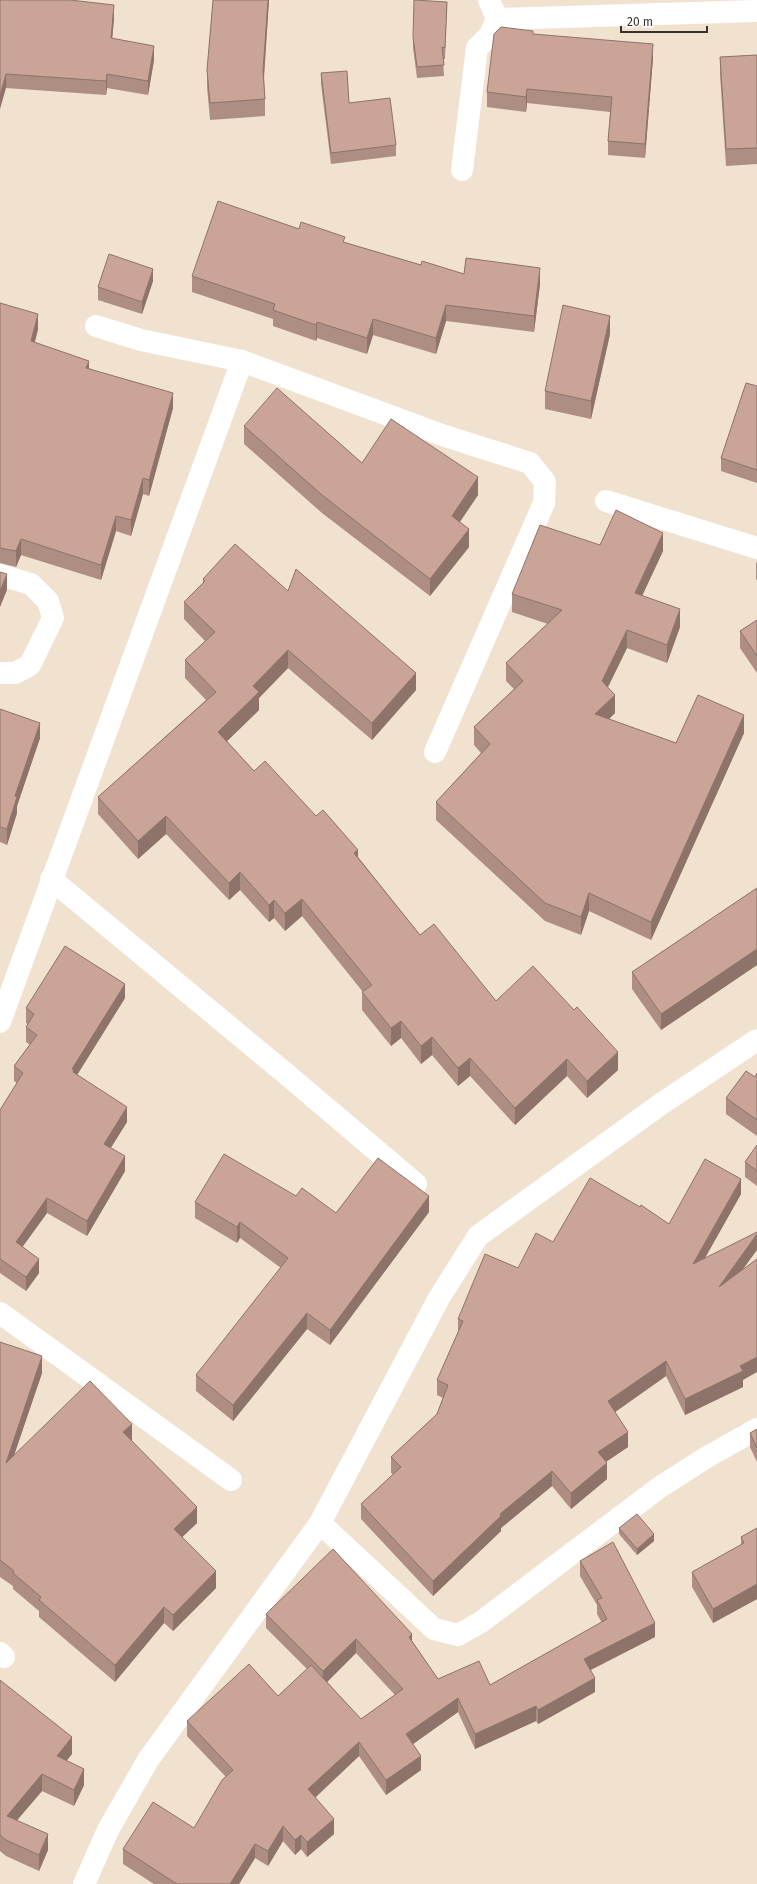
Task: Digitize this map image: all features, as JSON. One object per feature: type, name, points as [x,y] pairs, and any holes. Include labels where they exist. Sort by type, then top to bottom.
[{"type":"street","points":[[462,170],[477,48],[490,35],[493,10],[757,11]]},
{"type":"street","points":[[96,326],[141,340],[242,361],[442,435],[530,463],[545,482],[544,503],[435,752]]},
{"type":"street","points":[[0,1022],[242,361]]},
{"type":"street","points":[[606,501],[757,548]]},
{"type":"street","points":[[0,575],[31,584],[48,601],[52,618],[30,664],[15,673],[0,673]]},
{"type":"street","points":[[51,880],[279,1068],[416,1184]]},
{"type":"street","points":[[84,1884],[108,1830],[148,1760],[320,1523],[439,1298],[478,1236],[661,1104],[757,1040]]},
{"type":"street","points":[[0,1313],[231,1480]]},
{"type":"street","points":[[320,1523],[434,1629],[458,1635],[481,1622],[660,1487],[707,1457],[757,1429]]},
{"type":"building","points":[[0,0],[70,0],[114,5],[111,38],[154,46],[148,81],[107,74],[106,81],[6,74],[0,95]]},
{"type":"building","points":[[213,0],[268,0],[263,71],[265,99],[210,103],[207,70]]},
{"type":"building","points":[[414,0],[447,2],[445,48],[442,47],[444,65],[417,67],[413,37]]},
{"type":"building","points":[[501,27],[533,31],[533,34],[653,44],[645,144],[608,141],[612,97],[527,89],[526,97],[487,92],[494,34]]},
{"type":"building","points":[[757,55],[757,148],[726,149],[720,57]]},
{"type":"building","points":[[347,71],[349,103],[390,98],[396,145],[331,153],[321,73]]},
{"type":"building","points":[[218,201],[299,229],[301,222],[345,237],[343,242],[421,265],[422,261],[464,274],[466,258],[540,268],[534,316],[446,305],[436,338],[373,319],[367,338],[317,322],[316,325],[273,310],[275,304],[192,276]]},
{"type":"building","points":[[109,254],[153,269],[142,302],[98,287]]},
{"type":"building","points":[[0,303],[38,314],[31,341],[89,361],[86,368],[173,393],[149,480],[143,478],[131,520],[116,516],[101,565],[21,539],[16,551],[0,548]]},
{"type":"building","points":[[563,305],[610,316],[591,401],[545,391]]},
{"type":"building","points":[[746,383],[757,386],[757,470],[721,458]]},
{"type":"building","points":[[277,388],[362,463],[391,419],[478,477],[452,516],[469,529],[430,579],[322,495],[244,426]]},
{"type":"building","points":[[616,510],[663,533],[635,593],[680,609],[667,645],[627,630],[602,681],[615,695],[595,714],[676,743],[698,695],[744,715],[651,922],[589,893],[581,917],[545,903],[436,802],[490,744],[474,727],[523,681],[506,663],[562,610],[512,594],[540,525],[600,545]]},
{"type":"building","points":[[235,544],[288,591],[296,569],[416,673],[372,723],[288,650],[253,686],[259,692],[218,732],[254,771],[265,761],[316,816],[323,810],[358,850],[354,853],[420,935],[434,924],[496,1001],[533,966],[574,1010],[577,1007],[618,1052],[587,1081],[567,1059],[515,1108],[470,1058],[458,1068],[432,1037],[421,1046],[401,1021],[391,1028],[362,992],[372,985],[302,899],[285,913],[274,900],[269,905],[240,872],[229,883],[166,816],[138,841],[98,797],[216,692],[185,660],[215,632],[184,602],[205,581],[203,579]]},
{"type":"building","points":[[0,572],[7,574],[0,591]]},
{"type":"building","points":[[757,620],[757,656],[740,631]]},
{"type":"building","points":[[0,709],[40,723],[15,796],[17,797],[7,829],[0,827]]},
{"type":"building","points":[[757,888],[757,949],[661,1014],[632,972]]},
{"type":"building","points":[[65,946],[125,984],[72,1069],[74,1070],[73,1072],[127,1107],[104,1144],[125,1156],[87,1221],[47,1198],[16,1242],[39,1259],[26,1277],[0,1259],[0,1110],[23,1073],[14,1066],[37,1035],[26,1027],[34,1014],[26,1008]]},
{"type":"building","points":[[746,1071],[755,1077],[757,1073],[757,1120],[726,1098]]},
{"type":"building","points":[[757,1145],[757,1171],[745,1162]]},
{"type":"building","points":[[224,1154],[296,1196],[302,1188],[336,1213],[378,1158],[429,1196],[330,1330],[307,1313],[233,1405],[196,1375],[288,1258],[240,1222],[237,1227],[195,1202]]},
{"type":"building","points":[[705,1159],[741,1179],[693,1264],[757,1232],[719,1287],[757,1259],[757,1357],[740,1366],[743,1371],[685,1399],[666,1361],[608,1401],[628,1432],[598,1452],[607,1463],[571,1493],[552,1471],[500,1514],[501,1516],[433,1581],[361,1504],[401,1467],[391,1457],[437,1414],[448,1385],[437,1380],[463,1321],[458,1319],[485,1254],[518,1268],[536,1233],[553,1242],[590,1178],[640,1207],[641,1205],[669,1224]]},
{"type":"building","points":[[0,1342],[42,1356],[6,1463],[90,1381],[132,1424],[123,1432],[197,1507],[174,1529],[216,1571],[173,1615],[164,1607],[115,1665],[39,1600],[41,1597],[13,1573],[14,1571],[0,1560]]},
{"type":"building","points":[[757,1429],[757,1448],[750,1433]]},
{"type":"building","points":[[637,1514],[654,1534],[637,1549],[619,1528]]},
{"type":"building","points":[[757,1528],[757,1584],[713,1609],[692,1572],[744,1543],[741,1537]]},
{"type":"building","points":[[613,1542],[655,1623],[584,1659],[595,1678],[538,1710],[536,1706],[475,1734],[458,1698],[406,1734],[421,1756],[386,1780],[359,1742],[308,1789],[334,1819],[307,1842],[301,1835],[295,1840],[283,1826],[268,1851],[255,1844],[230,1884],[177,1884],[123,1849],[153,1802],[194,1828],[222,1780],[233,1770],[187,1721],[249,1664],[278,1696],[311,1665],[361,1719],[403,1689],[356,1639],[323,1671],[266,1614],[333,1549],[412,1634],[409,1637],[438,1679],[479,1661],[490,1685],[607,1619],[597,1600],[602,1598],[580,1561]]},
{"type":"building","points":[[0,1680],[72,1737],[57,1756],[84,1769],[74,1790],[42,1774],[7,1816],[48,1834],[39,1855],[6,1840],[0,1835]]}]
